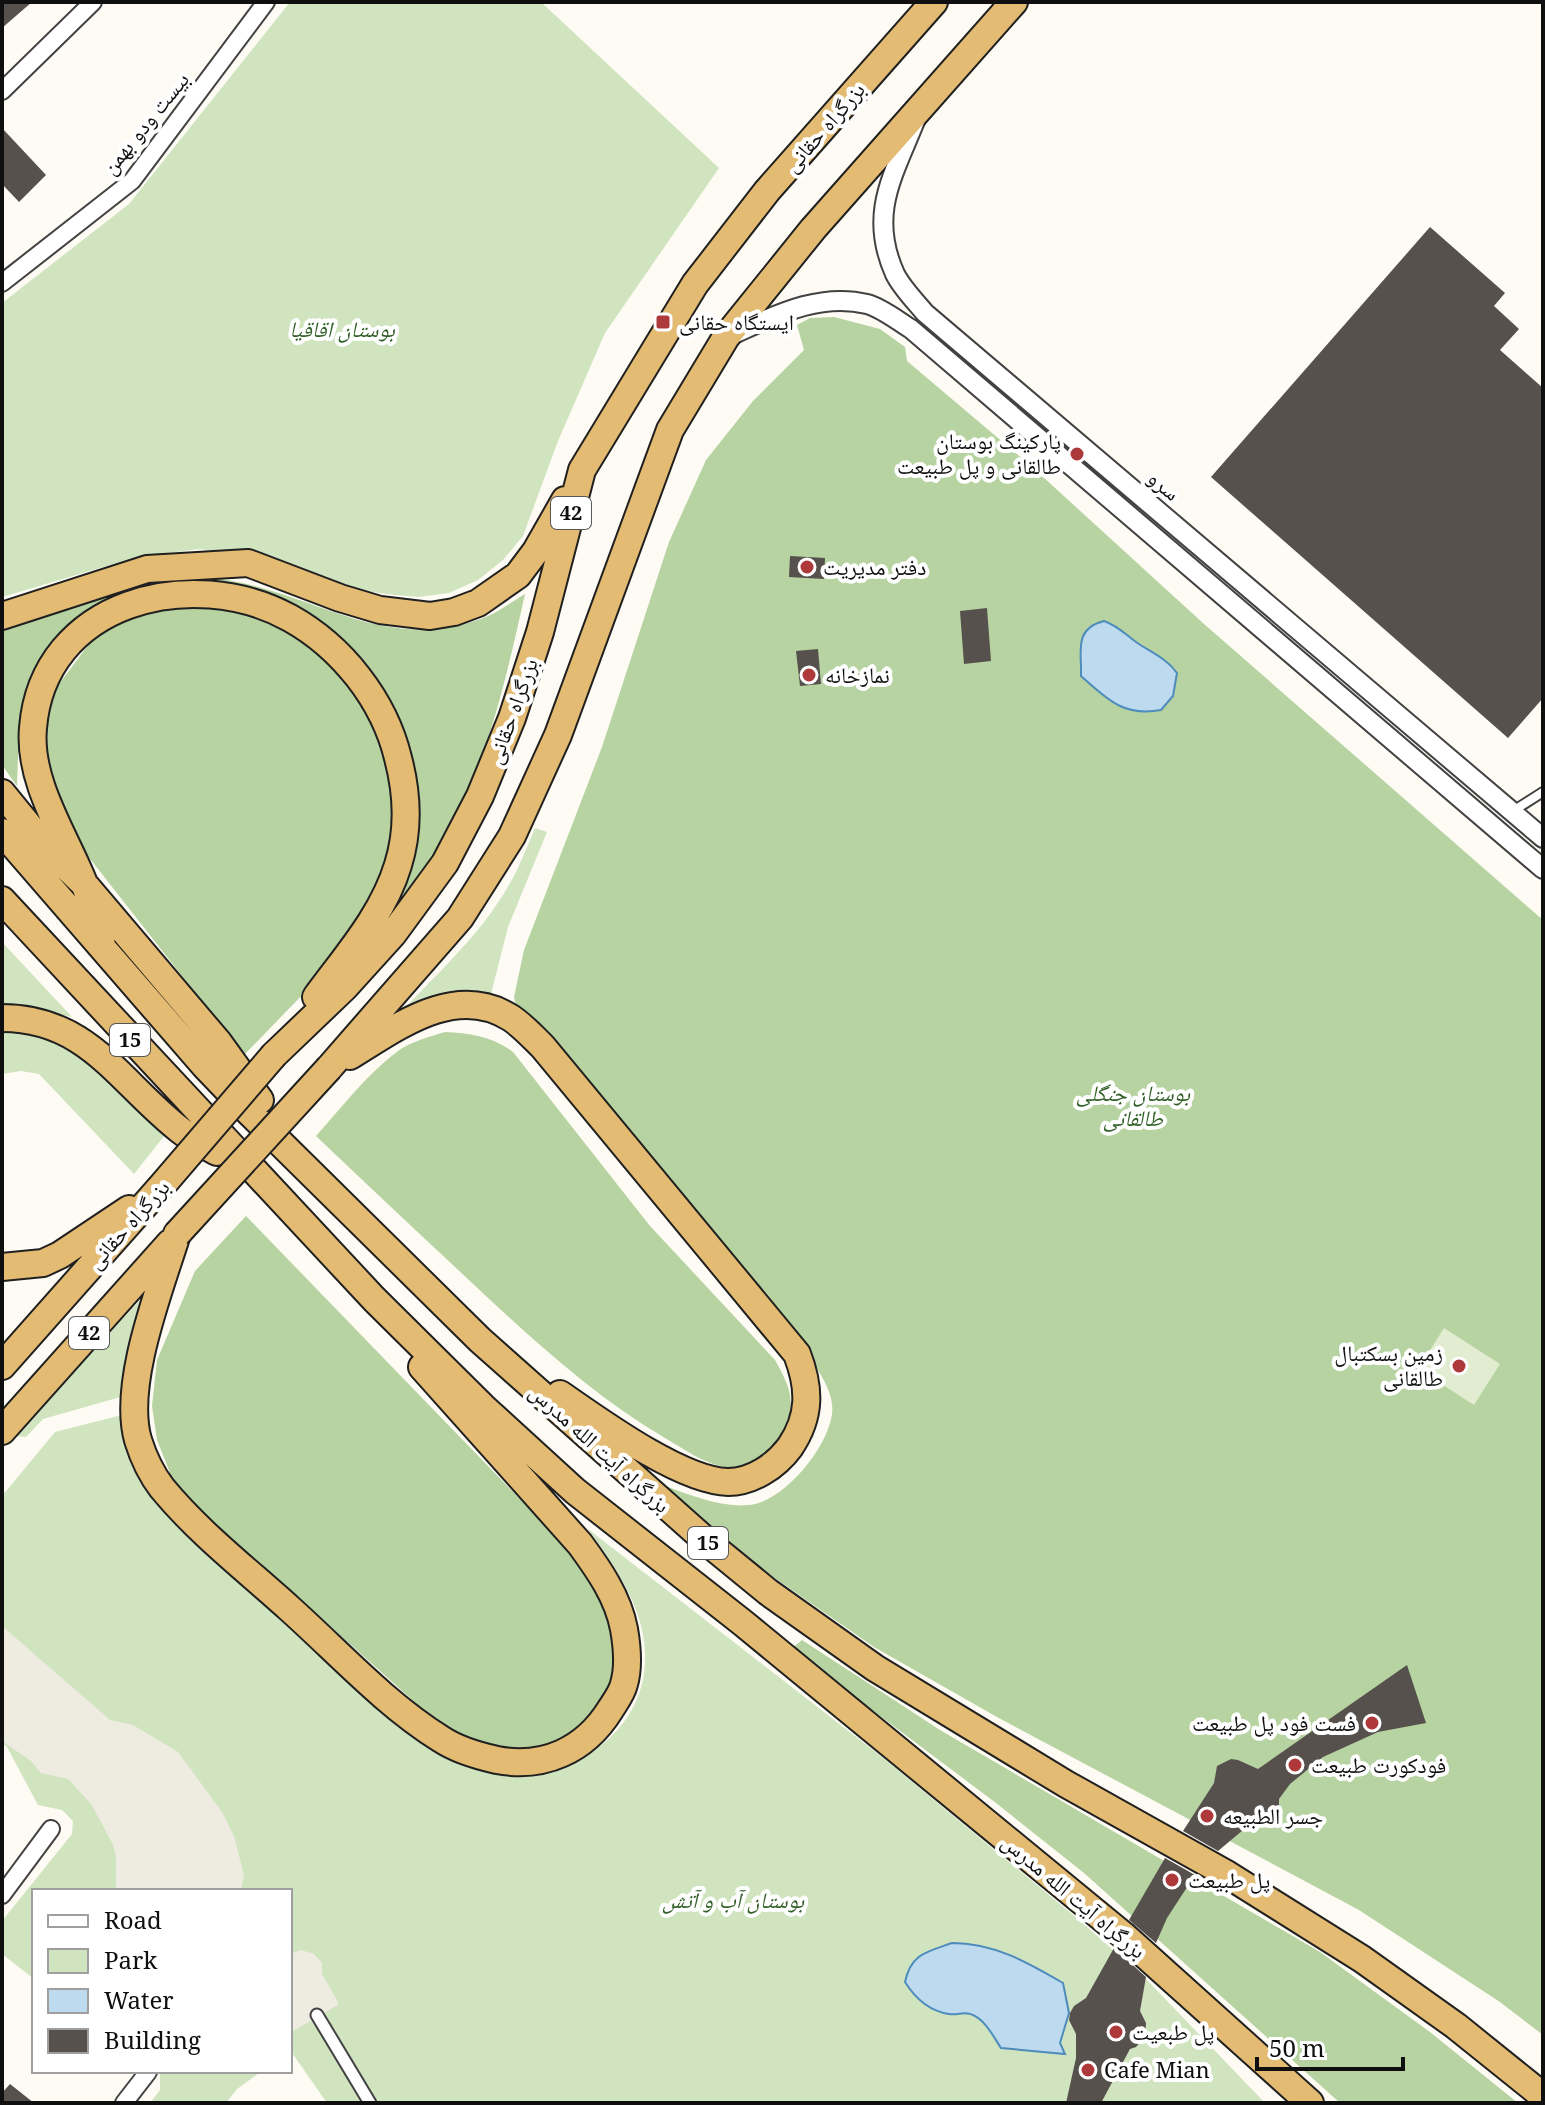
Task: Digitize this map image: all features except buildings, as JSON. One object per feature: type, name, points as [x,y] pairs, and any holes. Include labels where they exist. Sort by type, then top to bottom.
[{"type":"highway","name":"بزرگراه حقانی","points":[[2,1366],[274,1055],[345,987],[393,934],[445,863],[473,810],[512,718],[540,632],[582,470],[695,284],[767,191],[934,2]]},
{"type":"highway","name":"42","points":[[920,108],[1014,2]]},
{"type":"highway","name":"بزرگراه حقانی","points":[[2,1431],[460,918],[512,836],[558,735],[670,430],[726,337],[813,229],[920,108]]},
{"type":"highway","points":[[2,616],[147,569],[248,563],[380,610],[420,615],[454,612],[478,603],[518,575],[536,551],[582,470]]},
{"type":"highway","points":[[103,951],[85,885],[45,795],[37,765],[32,731],[36,701],[46,675],[81,630],[127,605],[185,594],[218,595],[246,601],[288,617],[336,652],[366,687],[381,711],[394,743],[404,788],[404,834],[396,873],[379,909],[274,1055]]},
{"type":"highway","points":[[2,793],[219,1043],[310,1172]]},
{"type":"highway","name":"بزرگراه آیت الله مدرس","points":[[2,832],[204,1065],[310,1172],[480,1340],[667,1508],[768,1592],[827,1635],[960,1722],[1225,1873],[1350,1950],[1408,1990],[1543,2096]]},
{"type":"highway","name":"بزرگراه آیت الله مدرس","points":[[2,900],[374,1299],[483,1407],[575,1491],[743,1623],[1123,1935],[1307,2102]]},
{"type":"highway","points":[[329,1068],[402,1023],[445,1006],[487,1008],[508,1016],[543,1047],[797,1354],[808,1395],[805,1418],[783,1456],[766,1471],[728,1482],[706,1477],[676,1465],[619,1434],[480,1340]]},
{"type":"highway","points":[[2,1018],[47,1023],[77,1037],[181,1131],[262,1178]]},
{"type":"highway","points":[[2,1267],[43,1263],[60,1255],[159,1189]]},
{"type":"highway","points":[[177,1234],[151,1317],[135,1389],[137,1439],[161,1487],[195,1522],[366,1678],[442,1740],[494,1760],[516,1763],[538,1762],[564,1755],[585,1740],[604,1720],[624,1685],[625,1643],[614,1599],[603,1575],[580,1544],[430,1378],[374,1299]]},
{"type":"street","points":[[2,91],[93,2]]},
{"type":"street","name":"بیست ودو بهمن","points":[[2,283],[132,181],[266,2]]},
{"type":"street","name":"سرو","points":[[920,108],[886,194],[882,235],[896,276],[925,313],[1543,838]]},
{"type":"street","name":"سرو","points":[[726,337],[793,308],[829,301],[869,304],[911,329],[1543,869]]},
{"type":"street","points":[[2,1895],[51,1829]]},
{"type":"street","points":[[317,2015],[370,2103]]},
{"type":"street","points":[[124,2103],[147,2073]]},
{"type":"lane","points":[[1513,812],[1543,792]]},
{"type":"green space","name":"بوستان اقاقیا","points":[[290,2],[541,2],[719,168],[605,333],[558,441],[523,536],[503,560],[478,580],[449,593],[418,597],[386,594],[340,587],[244,554],[199,549],[137,557],[2,597],[2,303],[129,204]]},
{"type":"green space","name":"بوستان جنگلی طالقانی","points":[[834,317],[880,329],[905,347],[907,361],[1031,466],[1204,624],[1543,920],[1543,2035],[1500,2002],[1359,1910],[997,1717],[874,1647],[756,1565],[660,1484],[726,1504],[762,1502],[790,1484],[813,1457],[829,1427],[831,1398],[807,1353],[516,1006],[514,997],[524,950],[602,747],[669,542],[706,460],[753,401],[804,350],[797,325],[810,318]]},
{"type":"green space","points":[[211,578],[247,584],[380,625],[414,629],[450,627],[488,616],[525,594],[503,686],[463,805],[443,844],[390,920],[401,891],[406,751],[295,613],[117,601],[27,700],[19,728],[17,786],[2,765],[2,628],[147,580]]},
{"type":"green space","points":[[169,605],[199,605],[234,611],[297,633],[357,687],[396,781],[395,847],[366,918],[311,986],[244,1055],[58,818],[42,738],[46,714],[56,688],[95,636],[125,616]]},
{"type":"green space","points":[[535,828],[547,832],[508,927],[490,998],[393,1021],[468,942],[494,908],[514,875]]},
{"type":"green space","points":[[2,942],[72,1017],[20,1006],[2,1007]]},
{"type":"green space","points":[[23,1029],[84,1051],[168,1131],[134,1174],[39,1074],[21,1071],[2,1074],[2,1030]]},
{"type":"green space","points":[[445,1032],[481,1037],[513,1052],[650,1226],[775,1360],[787,1386],[791,1409],[783,1438],[771,1453],[745,1466],[717,1465],[686,1451],[612,1404],[517,1324],[316,1136],[355,1091],[398,1051]]},
{"type":"green space","points":[[246,1216],[577,1558],[603,1598],[618,1637],[621,1672],[580,1731],[556,1743],[526,1748],[499,1747],[472,1742],[438,1723],[206,1515],[172,1478],[157,1440],[152,1406],[157,1360],[195,1271]]},
{"type":"green space","points":[[151,1288],[124,1396],[43,1419],[26,1437],[15,1436]]},
{"type":"green space","name":"زمین بسکتبال طالقانی","points":[[1444,1328],[1500,1364],[1474,1405],[1418,1369]]},
{"type":"green space","name":"بوستان آب و آتش","points":[[126,1414],[138,1472],[147,1489],[171,1521],[201,1550],[372,1700],[436,1750],[466,1766],[500,1774],[535,1773],[567,1764],[596,1749],[620,1727],[637,1699],[645,1667],[638,1616],[620,1577],[588,1529],[882,1757],[1078,1919],[1148,1981],[1265,2103],[327,2103],[292,2053],[292,1889],[32,1889],[32,1977],[2,1954],[2,1921],[72,1834],[73,1821],[62,1810],[38,1805],[2,1743],[2,1496],[55,1432]]},
{"type":"green space","points":[[802,1640],[940,1730],[1320,1952],[1430,2032],[1518,2103],[1340,2103],[1084,1873],[791,1649]]},
{"type":"green space","points":[[160,2073],[259,2073],[237,2089],[226,2103],[150,2103],[160,2090]]},
{"type":"shaded area","points":[[2,1626],[110,1720],[133,1725],[178,1752],[222,1812],[234,1836],[244,1875],[241,1889],[116,1889],[113,1845],[92,1805],[68,1779],[41,1773],[31,1761],[2,1741]]},
{"type":"shaded area","points":[[301,1950],[314,1954],[322,1963],[322,1974],[339,2004],[292,2032],[292,1953]]},
{"type":"water","points":[[1104,621],[1163,660],[1177,673],[1173,696],[1161,710],[1136,711],[1116,704],[1081,676],[1083,636],[1094,625]]},
{"type":"water","points":[[952,1943],[996,1950],[1063,1983],[1069,2013],[1060,2043],[1065,2054],[1001,2048],[978,2018],[967,2013],[942,2012],[918,1998],[905,1982],[911,1965],[921,1955]]},
{"type":"place","name":"ایستگاه حقانی","points":[[663,322]]},
{"type":"place","name":"پارکینگ بوستان طالقانی و پل طبیعت","points":[[1077,454]]},
{"type":"place","name":"دفتر مدیریت","points":[[807,567]]},
{"type":"place","name":"نمازخانه","points":[[809,675]]},
{"type":"place","name":"زمین بسکتبال طالقانی","points":[[1459,1366]]},
{"type":"place","name":"فست فود پل طبیعت","points":[[1372,1723]]},
{"type":"place","name":"فودکورت طبیعت","points":[[1295,1765]]},
{"type":"place","name":"جسر الطبيعه","points":[[1207,1816]]},
{"type":"place","name":"پل طبیعت","points":[[1172,1880]]},
{"type":"place","name":"پل طبعیت","points":[[1116,2032]]},
{"type":"place","name":"Cafe Mian","points":[[1088,2070]]}]
